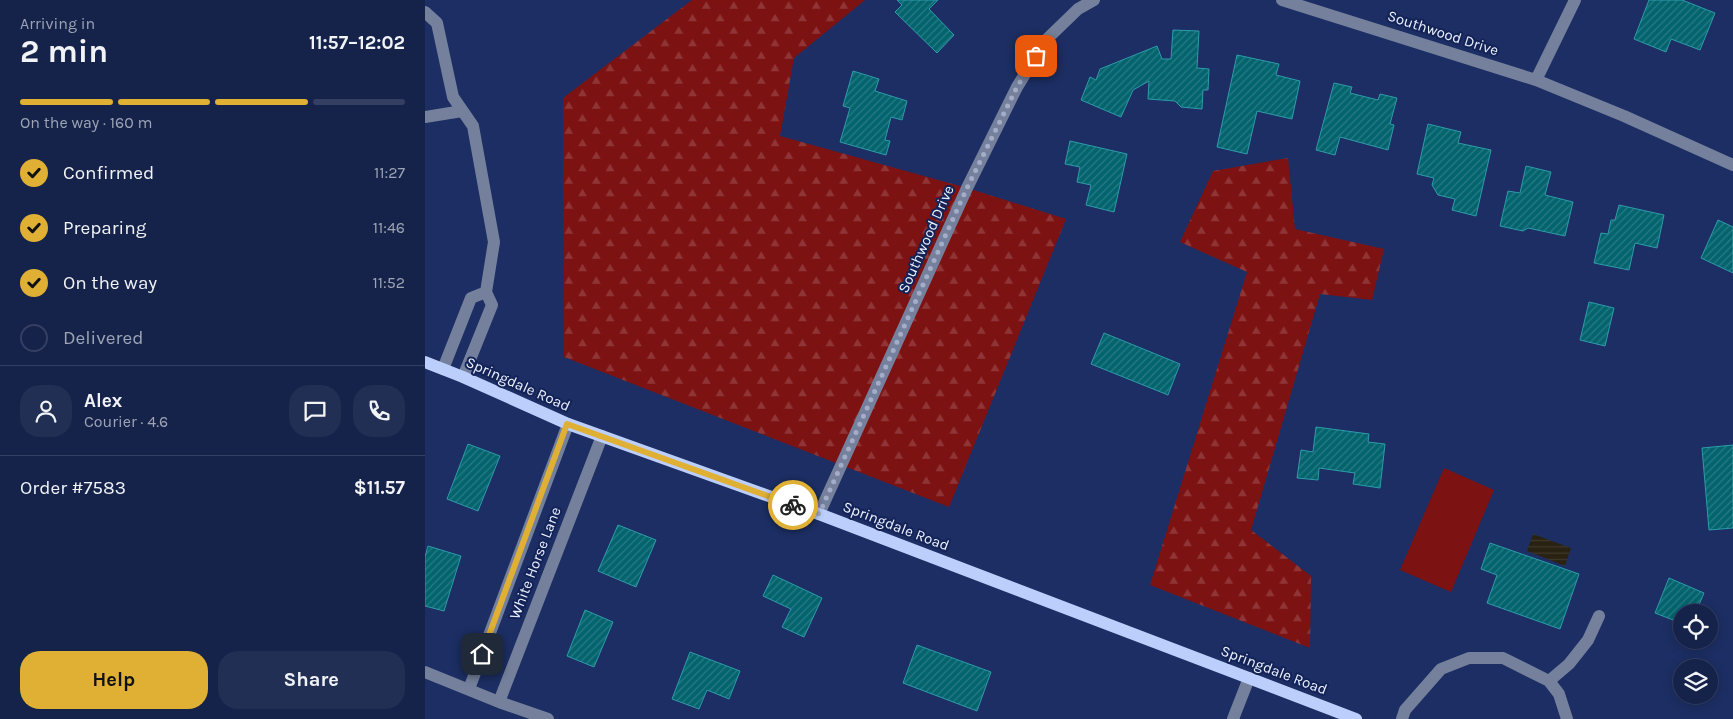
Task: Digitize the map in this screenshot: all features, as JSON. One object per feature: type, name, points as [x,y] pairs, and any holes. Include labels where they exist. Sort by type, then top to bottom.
[{"type":"main road","name":"Springdale Road","points":[[425,362],[567,424],[819,514],[1356,719]]},
{"type":"street","name":"Southwood Drive","points":[[819,514],[967,188],[1017,87],[1046,40],[1079,9],[1094,0]]},
{"type":"street","name":"Southwood Drive","points":[[1281,0],[1536,80],[1624,116],[1733,165]]},
{"type":"street","points":[[1536,80],[1575,0]]},
{"type":"street","points":[[425,12],[437,23],[453,97],[473,126],[494,242],[486,292],[492,305],[463,377]]},
{"type":"street","points":[[425,117],[462,111]]},
{"type":"street","points":[[443,369],[471,298],[486,292]]},
{"type":"street","name":"White Horse Lane","points":[[469,689],[567,424]]},
{"type":"street","name":"White Horse Lane","points":[[499,702],[602,436]]},
{"type":"street","points":[[1549,681],[1569,664],[1588,640],[1599,616]]},
{"type":"street","points":[[1402,719],[1405,710],[1441,669],[1469,658],[1503,658],[1549,681],[1559,694],[1567,719]]},
{"type":"street","points":[[425,672],[499,702],[548,719]]},
{"type":"street","points":[[1233,719],[1249,678]]},
{"type":"green space","points":[[692,0],[865,0],[794,58],[780,136],[967,188],[1066,219],[949,507],[564,357],[563,98]]},
{"type":"green space","points":[[1288,158],[1295,229],[1384,249],[1372,300],[1320,294],[1251,530],[1311,576],[1310,648],[1150,585],[1247,272],[1180,242],[1213,171]]},
{"type":"green space","points":[[1444,468],[1494,490],[1451,592],[1400,570]]},
{"type":"shaded area","points":[[1533,534],[1571,548],[1565,566],[1527,551]]},
{"type":"building","points":[[897,0],[938,0],[929,9],[954,35],[937,53],[895,12],[902,5]]},
{"type":"building","points":[[1649,0],[1682,0],[1715,13],[1700,50],[1671,39],[1666,52],[1634,39]]},
{"type":"building","points":[[1173,30],[1199,31],[1197,68],[1209,69],[1208,90],[1203,90],[1202,109],[1181,107],[1175,101],[1148,99],[1149,81],[1133,90],[1121,117],[1081,100],[1090,77],[1096,80],[1100,69],[1157,46],[1162,59],[1171,59]]},
{"type":"building","points":[[1237,55],[1279,64],[1276,75],[1300,81],[1292,119],[1257,111],[1247,154],[1217,147]]},
{"type":"building","points":[[853,71],[879,79],[875,91],[907,101],[902,120],[891,117],[885,140],[890,141],[886,155],[840,142],[850,108],[843,106]]},
{"type":"building","points":[[1334,83],[1352,87],[1350,93],[1378,100],[1380,94],[1397,98],[1390,124],[1394,125],[1388,150],[1340,137],[1335,155],[1316,150]]},
{"type":"building","points":[[1428,124],[1461,132],[1458,143],[1491,150],[1476,216],[1452,210],[1455,199],[1438,195],[1432,185],[1434,178],[1417,174]]},
{"type":"building","points":[[1070,141],[1127,154],[1114,212],[1086,205],[1091,185],[1077,182],[1080,167],[1065,164]]},
{"type":"building","points":[[1526,166],[1551,172],[1545,195],[1573,202],[1565,236],[1528,228],[1523,231],[1500,226],[1508,191],[1520,193]]},
{"type":"building","points":[[1619,205],[1664,215],[1657,248],[1635,243],[1629,270],[1594,263],[1601,233],[1608,234],[1611,220],[1615,220]]},
{"type":"building","points":[[1718,220],[1733,227],[1733,273],[1701,258]]},
{"type":"building","points":[[1589,302],[1614,308],[1605,346],[1580,340]]},
{"type":"building","points":[[1104,333],[1180,364],[1168,395],[1091,364]]},
{"type":"building","points":[[1316,427],[1369,434],[1368,442],[1385,444],[1380,488],[1353,484],[1355,473],[1319,468],[1318,480],[1297,478],[1301,450],[1313,452]]},
{"type":"building","points":[[468,444],[500,456],[478,511],[447,499]]},
{"type":"building","points":[[1733,445],[1733,528],[1709,530],[1702,448]]},
{"type":"building","points":[[618,525],[656,540],[636,587],[598,571]]},
{"type":"building","points":[[1490,543],[1579,574],[1560,629],[1487,603],[1497,575],[1481,569]]},
{"type":"building","points":[[428,546],[461,556],[444,611],[425,606],[425,557]]},
{"type":"building","points":[[773,575],[822,598],[804,637],[782,627],[791,609],[763,596]]},
{"type":"building","points":[[1669,578],[1704,593],[1699,604],[1673,604],[1673,620],[1655,613]]},
{"type":"building","points":[[585,610],[613,622],[594,667],[567,656]]},
{"type":"building","points":[[917,645],[991,672],[977,711],[903,683]]},
{"type":"building","points":[[690,652],[740,671],[729,699],[707,690],[699,709],[672,699]]},
{"type":"way so far","points":[[793,505],[819,514],[967,188],[1017,87],[1036,56]]},
{"type":"route","points":[[482,654],[567,424],[793,505]]}]
